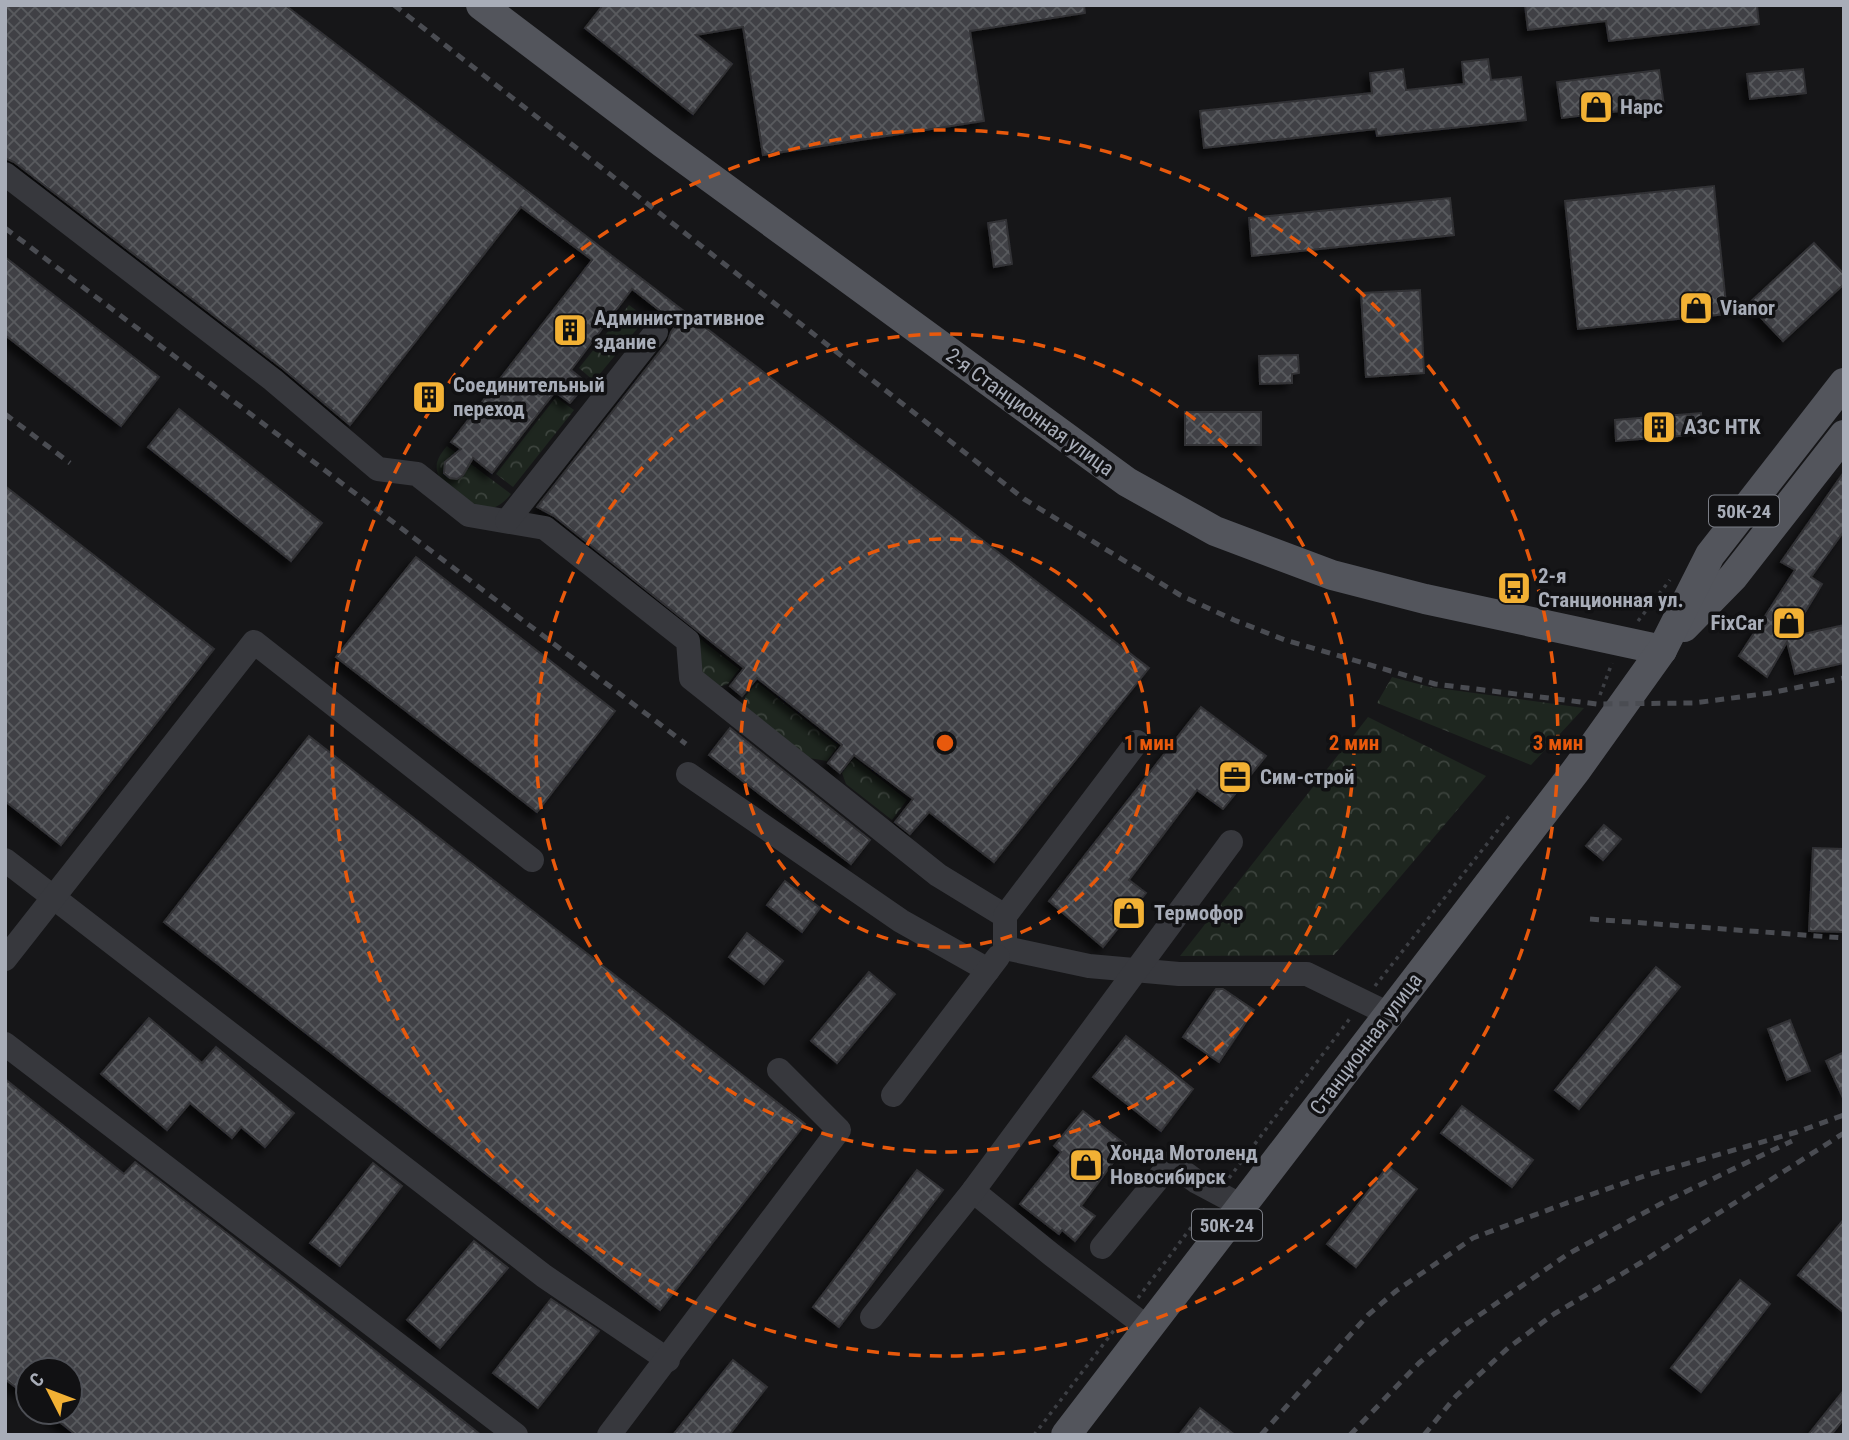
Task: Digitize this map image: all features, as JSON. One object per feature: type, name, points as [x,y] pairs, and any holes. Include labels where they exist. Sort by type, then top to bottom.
[{"type":"main road","name":"2-я Станционная улица","points":[[481,5],[663,144],[1127,482],[1215,531],[1332,575],[1425,599],[1662,650]]},
{"type":"main road","name":"Станционная улица","points":[[1662,650],[1710,555],[1844,383]]},
{"type":"main road","name":"Станционная улица","points":[[1066,1435],[1138,1320],[1376,1008],[1577,769],[1662,650],[1733,577],[1844,435]]},
{"type":"lane","points":[[5,174],[273,380],[378,469],[417,474],[468,515],[545,528],[688,641],[691,678],[938,875],[1005,916]]},
{"type":"lane","points":[[507,521],[656,332]]},
{"type":"lane","points":[[5,959],[254,642],[532,860]]},
{"type":"lane","points":[[893,1095],[1005,948],[1005,916],[1137,742]]},
{"type":"lane","points":[[688,774],[901,921],[988,970]]},
{"type":"lane","points":[[872,1317],[973,1191],[1231,842]]},
{"type":"lane","points":[[5,860],[533,1267],[668,1360]]},
{"type":"lane","points":[[1005,948],[1089,966],[1180,974],[1307,974],[1376,1008]]},
{"type":"lane","points":[[5,1044],[516,1435]]},
{"type":"lane","points":[[609,1435],[839,1130],[779,1070]]},
{"type":"lane","points":[[1102,1247],[1171,1163],[1196,1182],[1230,1199]]},
{"type":"lane","points":[[973,1191],[1138,1320]]},
{"type":"path","points":[[1597,704],[1622,642]]},
{"type":"path","points":[[1034,1435],[1138,1320],[1376,1008],[1514,810]]},
{"type":"green space","points":[[629,305],[646,318],[594,381],[579,368]]},
{"type":"green space","points":[[556,397],[574,410],[513,487],[496,474]]},
{"type":"green space","points":[[447,446],[511,494],[497,506],[483,508],[450,487],[437,471],[439,457]]},
{"type":"green space","points":[[698,637],[739,669],[728,684],[715,688],[697,674]]},
{"type":"green space","points":[[1392,677],[1430,687],[1584,708],[1531,765],[1377,703]]},
{"type":"green space","points":[[757,682],[838,746],[827,761],[809,758],[746,708],[745,697]]},
{"type":"green space","points":[[1368,717],[1486,776],[1334,955],[1180,956]]},
{"type":"green space","points":[[854,758],[907,800],[892,820],[846,784],[842,773]]},
{"type":"building","points":[[5,5],[285,5],[1149,668],[994,862],[929,812],[910,834],[895,822],[913,799],[854,755],[840,773],[828,763],[842,745],[757,678],[742,696],[730,686],[744,668],[554,516],[537,507],[668,341],[677,324],[632,289],[571,370],[587,383],[570,403],[555,392],[492,473],[473,458],[463,475],[457,479],[450,478],[444,473],[445,462],[461,449],[451,442],[592,260],[521,207],[350,425],[282,368],[14,162],[5,158]]},
{"type":"building","points":[[603,5],[1084,5],[1085,13],[970,31],[984,121],[763,155],[743,27],[696,35],[732,64],[693,114],[585,28]]},
{"type":"building","points":[[1525,5],[1757,5],[1759,24],[1609,41],[1606,21],[1528,30]]},
{"type":"building","points":[[1488,59],[1491,80],[1521,77],[1526,120],[1377,136],[1376,129],[1204,148],[1200,111],[1372,93],[1370,73],[1403,69],[1406,90],[1464,84],[1462,62]]},
{"type":"building","points":[[1803,69],[1806,93],[1750,99],[1747,74]]},
{"type":"building","points":[[1659,70],[1664,106],[1562,118],[1557,82]]},
{"type":"building","points":[[1714,186],[1727,314],[1578,329],[1565,201]]},
{"type":"building","points":[[1450,198],[1454,235],[1252,256],[1249,218]]},
{"type":"building","points":[[1006,220],[1012,264],[994,267],[988,223]]},
{"type":"building","points":[[1814,243],[1844,274],[1844,284],[1783,341],[1748,304]]},
{"type":"building","points":[[5,257],[159,377],[121,426],[5,335]]},
{"type":"building","points":[[1420,290],[1424,373],[1366,377],[1361,293]]},
{"type":"building","points":[[1298,355],[1299,373],[1292,374],[1292,383],[1260,384],[1259,356]]},
{"type":"building","points":[[179,409],[322,523],[291,561],[148,447]]},
{"type":"building","points":[[1185,412],[1261,412],[1261,445],[1185,445]]},
{"type":"building","name":"АЗС НТК","points":[[1701,413],[1703,434],[1616,441],[1615,420]]},
{"type":"building","points":[[1844,472],[1844,531],[1811,577],[1822,584],[1790,637],[1844,625],[1844,663],[1795,674],[1787,642],[1767,677],[1739,656],[1795,570],[1781,562]]},
{"type":"building","points":[[5,486],[214,649],[61,845],[5,801]]},
{"type":"building","points":[[416,557],[615,711],[537,812],[336,657]]},
{"type":"building","points":[[1201,707],[1266,756],[1223,809],[1197,790],[1129,880],[1146,893],[1103,947],[1049,901]]},
{"type":"building","points":[[730,728],[870,840],[851,864],[709,755]]},
{"type":"building","points":[[309,736],[805,1124],[660,1310],[164,922]]},
{"type":"building","points":[[1604,825],[1621,839],[1603,860],[1586,846]]},
{"type":"building","points":[[1813,848],[1844,849],[1844,932],[1809,931]]},
{"type":"building","points":[[785,881],[820,908],[802,932],[767,905]]},
{"type":"building","points":[[747,933],[783,961],[764,984],[729,957]]},
{"type":"building","points":[[1656,967],[1680,987],[1579,1109],[1555,1090]]},
{"type":"building","points":[[869,972],[895,994],[837,1063],[811,1041]]},
{"type":"building","points":[[1216,989],[1223,989],[1254,1010],[1219,1062],[1183,1037]]},
{"type":"building","points":[[149,1018],[202,1063],[216,1047],[294,1113],[265,1147],[241,1127],[232,1138],[190,1103],[167,1130],[101,1074]]},
{"type":"building","points":[[1790,1020],[1810,1071],[1787,1080],[1768,1029]]},
{"type":"building","points":[[1126,1036],[1193,1089],[1161,1131],[1093,1077]]},
{"type":"building","points":[[1844,1052],[1844,1100],[1826,1061]]},
{"type":"building","points":[[5,1079],[124,1174],[135,1162],[481,1435],[76,1435],[65,1426],[84,1426],[84,1356],[14,1356],[14,1386],[5,1379]]},
{"type":"building","points":[[1462,1106],[1533,1160],[1512,1187],[1441,1133]]},
{"type":"building","points":[[1083,1111],[1126,1145],[1081,1206],[1095,1216],[1075,1241],[1062,1230],[1059,1234],[1020,1204],[1061,1152],[1054,1146]]},
{"type":"building","points":[[373,1163],[402,1186],[340,1266],[310,1243]]},
{"type":"building","points":[[1388,1166],[1417,1189],[1356,1267],[1327,1244]]},
{"type":"building","points":[[917,1170],[943,1190],[839,1327],[813,1307]]},
{"type":"building","points":[[1844,1219],[1844,1313],[1798,1275]]},
{"type":"building","points":[[474,1241],[508,1268],[440,1348],[407,1320]]},
{"type":"building","points":[[1740,1280],[1770,1304],[1701,1392],[1671,1368]]},
{"type":"building","points":[[551,1299],[599,1331],[538,1408],[493,1373]]},
{"type":"building","points":[[733,1360],[767,1387],[729,1435],[673,1435]]},
{"type":"building","points":[[1844,1390],[1844,1419],[1831,1435],[1808,1435]]},
{"type":"building","points":[[1200,1408],[1235,1435],[1179,1435]]},
{"type":"railway","points":[[394,5],[1024,499],[1180,595],[1285,640],[1435,684],[1597,704],[1694,703],[1770,693],[1844,678]]},
{"type":"railway","points":[[5,228],[686,744]]},
{"type":"railway","points":[[5,414],[70,463]]},
{"type":"railway","points":[[1590,919],[1844,938]]},
{"type":"railway","points":[[1261,1435],[1368,1315],[1396,1291],[1473,1238],[1647,1175],[1797,1132],[1844,1115]]},
{"type":"railway","points":[[1424,1435],[1456,1396],[1508,1348],[1554,1314],[1642,1262],[1844,1133]]},
{"type":"railway","points":[[1350,1435],[1419,1363],[1462,1327],[1568,1254],[1664,1202],[1792,1141]]},
{"type":"place","name":"Нарс","points":[[1596,107]]},
{"type":"place","name":"Vianor","points":[[1696,308]]},
{"type":"place","name":"Административное здание","points":[[570,330]]},
{"type":"place","name":"Соединительный переход","points":[[429,397]]},
{"type":"place","name":"АЗС НТК","points":[[1659,427]]},
{"type":"place","name":"2-я Станционная ул.","points":[[1514,588]]},
{"type":"place","name":"FixCar","points":[[1789,623]]},
{"type":"place","name":"Сим-строй","points":[[1235,777]]},
{"type":"place","name":"Термофор","points":[[1129,913]]},
{"type":"place","name":"Хонда Мотоленд Новосибирск","points":[[1086,1165]]}]
